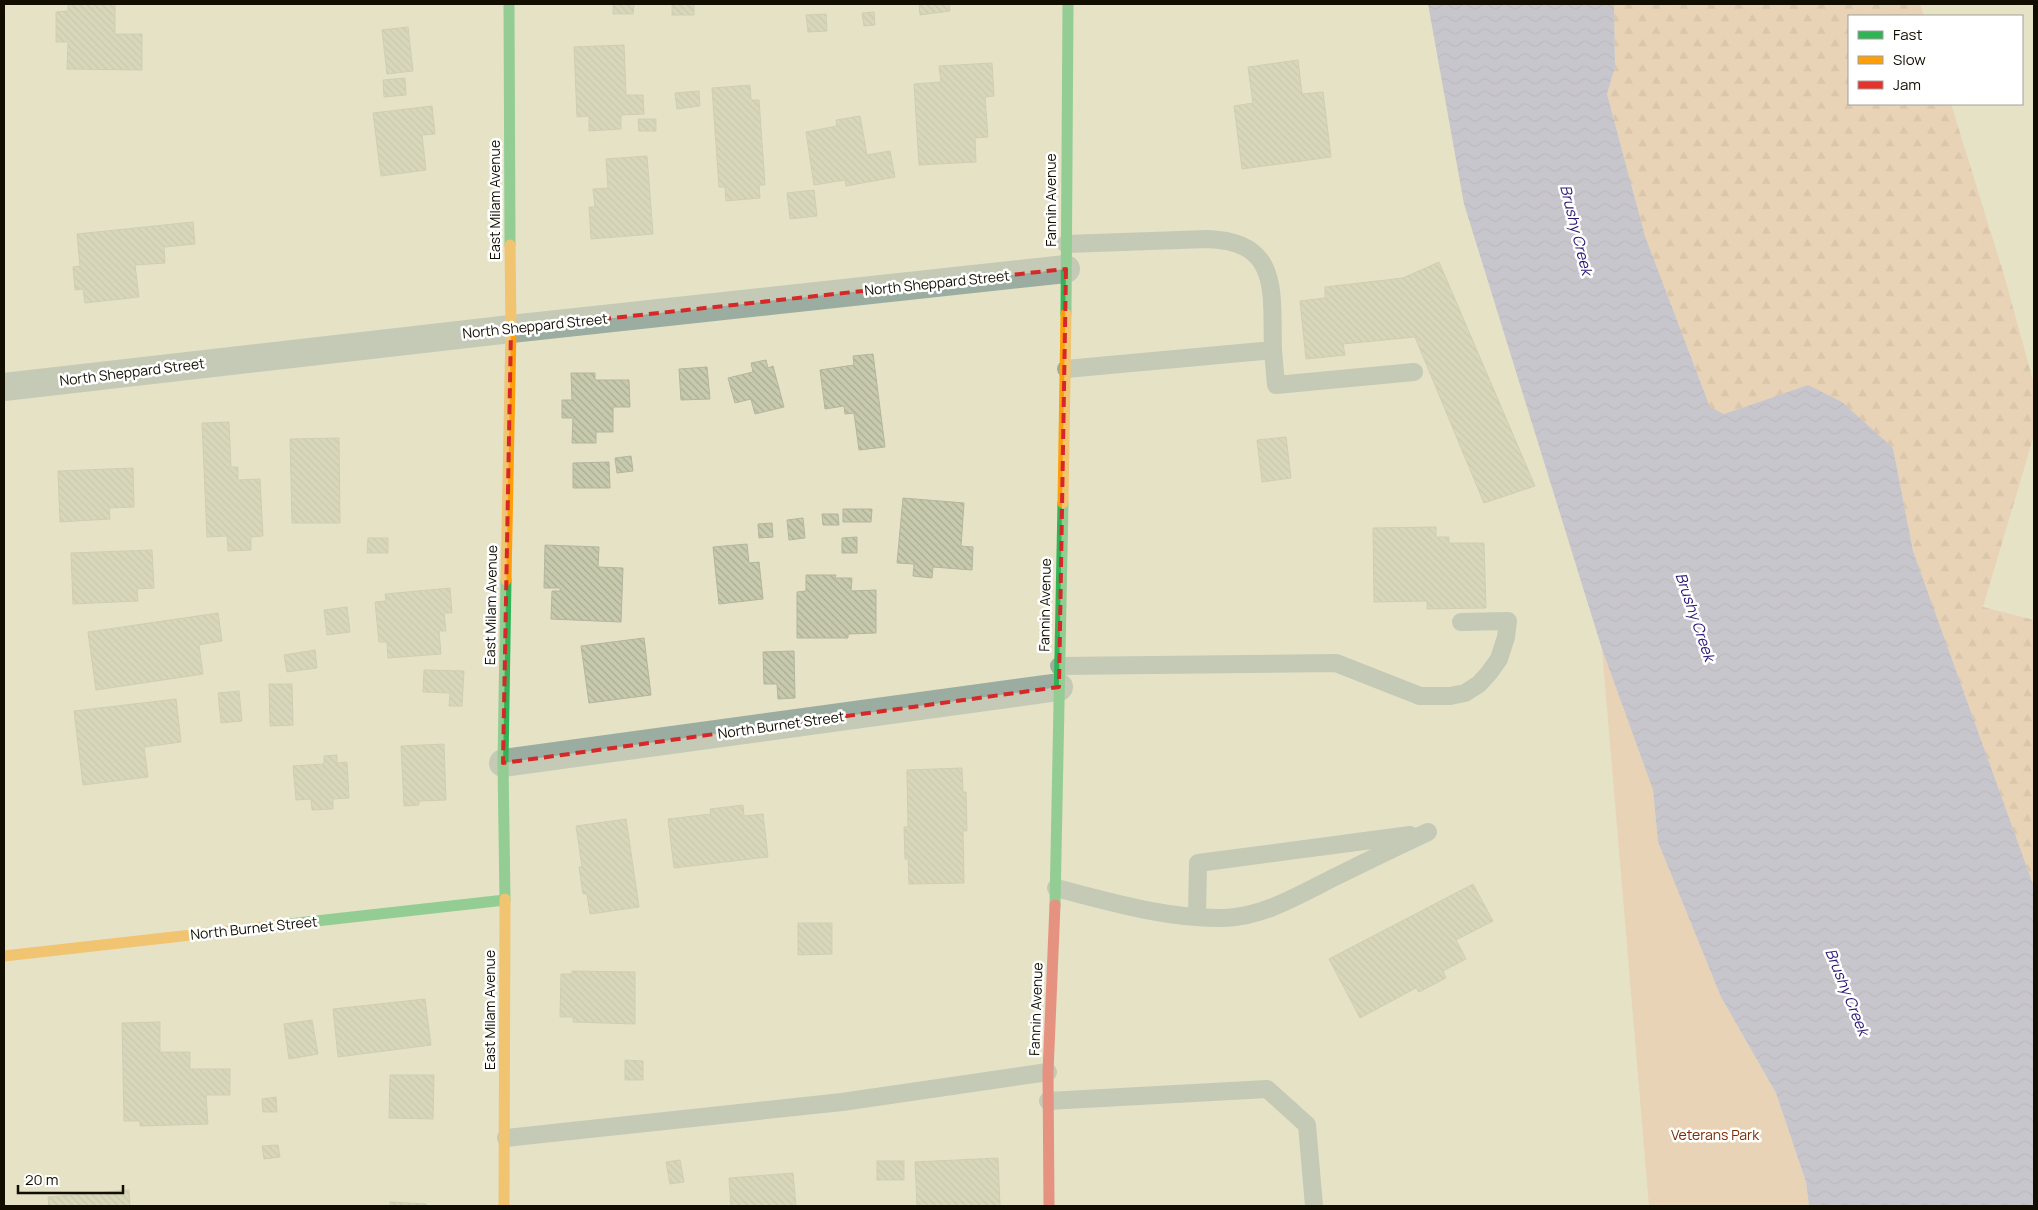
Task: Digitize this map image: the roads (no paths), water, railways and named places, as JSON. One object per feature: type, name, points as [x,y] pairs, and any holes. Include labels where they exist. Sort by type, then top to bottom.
[{"type":"street","name":"East Milam Avenue","points":[[504,1206],[506,1138],[503,763],[511,329],[509,4]]},
{"type":"street","name":"Fannin Avenue","points":[[1049,1206],[1048,1072],[1056,888],[1066,369],[1068,4]]},
{"type":"street","name":"North Sheppard Street","points":[[4,387],[511,329],[1066,256]]},
{"type":"street","name":"North Burnet Street","points":[[503,763],[1059,676]]},
{"type":"street","name":"North Burnet Street","points":[[4,956],[505,900]]},
{"type":"lane","points":[[1066,256],[1207,239],[1225,240],[1241,245],[1254,253],[1265,265],[1270,278],[1276,385],[1414,372]]},
{"type":"lane","points":[[1066,369],[1273,350]]},
{"type":"lane","points":[[1059,676],[1336,663],[1420,696],[1450,696],[1465,693],[1479,684],[1489,673],[1499,659],[1506,637],[1508,620],[1461,622]]},
{"type":"lane","points":[[1056,888],[1146,910],[1197,916],[1224,918],[1272,908],[1428,832],[1198,864],[1197,916]]},
{"type":"lane","points":[[506,1138],[842,1102],[1048,1072]]},
{"type":"lane","points":[[1048,1101],[1267,1089],[1307,1125],[1314,1206]]},
{"type":"water","name":"Brushy Creek","points":[[1428,4],[1614,4],[1615,67],[1607,94],[1645,236],[1710,407],[1724,414],[1808,385],[1842,402],[1893,448],[1913,551],[2034,887],[2034,1206],[1809,1206],[1806,1182],[1776,1093],[1721,997],[1658,842],[1653,790],[1602,649],[1464,204]]},
{"type":"park label","name":"Veterans Park","points":[[1715,1135]]}]
